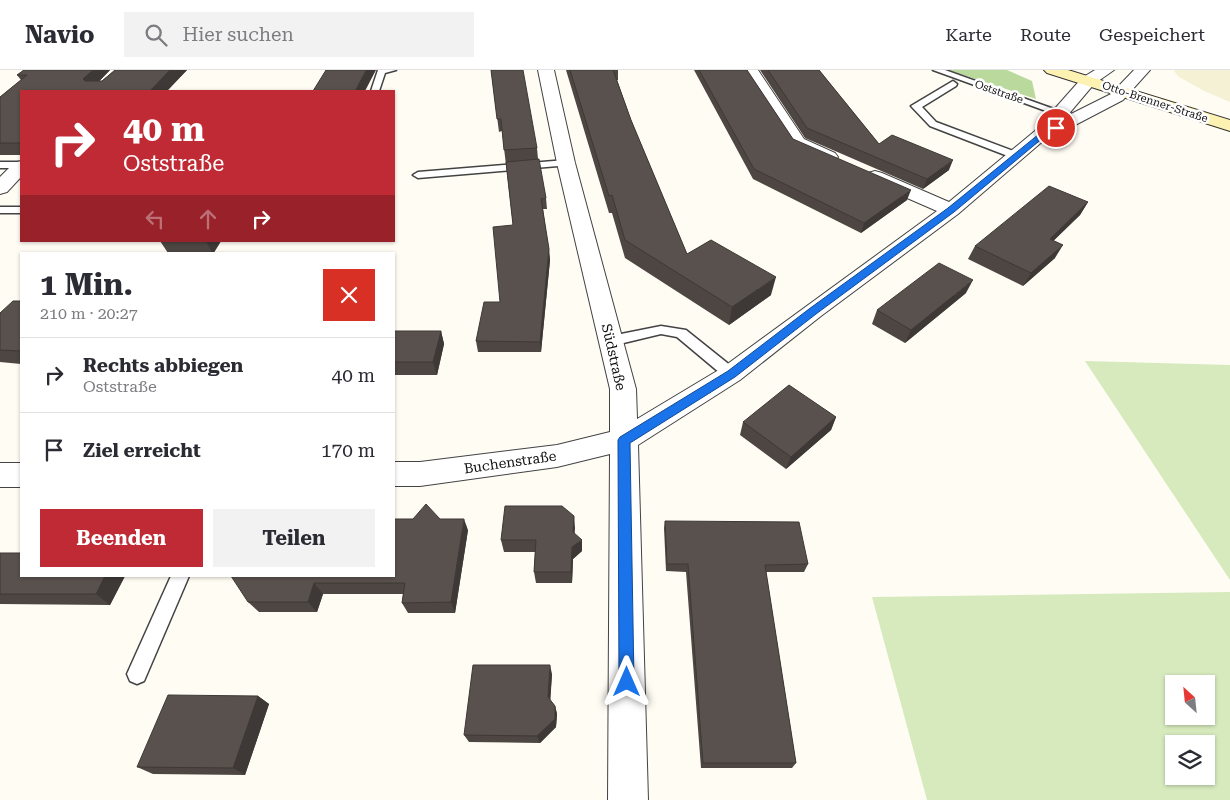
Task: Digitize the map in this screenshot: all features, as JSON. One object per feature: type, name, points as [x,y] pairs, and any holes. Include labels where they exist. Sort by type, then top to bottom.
[{"type":"main road","name":"Otto-Brenner-Straße","points":[[1052,70],[1230,126]]},
{"type":"street","name":"Südstraße","points":[[546,70],[566,163],[623,389],[628,800]]},
{"type":"street","points":[[750,70],[798,143],[843,163]]},
{"type":"street","points":[[624,440],[731,374],[813,311],[951,210],[1041,135],[1088,81],[1106,70]]},
{"type":"street","points":[[1041,135],[1117,97],[1124,92],[1142,70]]},
{"type":"street","points":[[0,188],[20,167]]},
{"type":"street","points":[[861,171],[951,210]]},
{"type":"street","name":"Buchenstraße","points":[[395,474],[420,474],[557,456],[624,440]]},
{"type":"street","points":[[0,474],[20,475]]},
{"type":"lane","points":[[375,90],[382,70],[392,70]]},
{"type":"lane","name":"Oststraße","points":[[937,70],[1060,114]]},
{"type":"lane","points":[[953,84],[916,106],[933,124],[1016,156]]},
{"type":"lane","points":[[418,175],[566,163]]},
{"type":"lane","points":[[0,165],[20,166]]},
{"type":"lane","points":[[0,210],[20,210]]},
{"type":"lane","points":[[611,341],[661,330],[681,333],[731,374]]},
{"type":"lane","points":[[137,674],[180,577]]},
{"type":"shaded area","points":[[1175,70],[1230,70],[1230,102],[1204,91],[1179,77]]},
{"type":"green space","points":[[948,70],[1007,70],[1032,81],[1036,99]]},
{"type":"green space","points":[[1085,361],[1230,365],[1230,580]]},
{"type":"green space","points":[[1230,592],[1230,800],[927,800],[872,597]]},
{"type":"building","points":[[24,70],[93,70],[83,79],[85,81],[102,81],[115,70],[170,70],[151,90],[20,90],[20,143],[0,143],[0,97],[27,75],[17,75]]},
{"type":"building","points":[[326,70],[366,70],[356,90],[314,90]]},
{"type":"building","points":[[491,70],[523,70],[537,148],[504,150],[501,119],[497,119]]},
{"type":"building","points":[[570,70],[613,70],[631,120],[687,254],[711,240],[776,277],[732,307],[625,240],[612,195],[609,196]]},
{"type":"building","points":[[699,70],[747,70],[793,139],[911,190],[864,223],[754,169]]},
{"type":"building","points":[[768,70],[819,70],[879,144],[892,135],[953,160],[927,179],[807,128]]},
{"type":"building","points":[[539,159],[546,198],[541,199],[549,249],[540,342],[476,341],[484,302],[500,302],[493,227],[513,225],[506,162]]},
{"type":"building","points":[[1049,186],[1088,202],[1050,239],[1063,245],[1031,273],[975,246]]},
{"type":"building","points":[[939,263],[973,280],[911,330],[877,310]]},
{"type":"building","points":[[13,301],[20,301],[20,351],[0,350],[0,313]]},
{"type":"building","points":[[395,331],[441,331],[433,362],[395,362]]},
{"type":"building","points":[[789,385],[836,417],[791,457],[743,422]]},
{"type":"building","points":[[426,504],[440,519],[464,519],[451,602],[402,603],[405,583],[314,583],[308,602],[248,602],[232,577],[395,577],[395,519],[413,519]]},
{"type":"building","points":[[505,506],[562,506],[574,516],[573,532],[582,540],[572,547],[571,572],[534,572],[536,540],[501,540]]},
{"type":"building","points":[[665,521],[799,522],[808,564],[765,565],[796,763],[703,763],[688,564],[667,564]]},
{"type":"building","points":[[0,553],[20,553],[20,577],[104,577],[96,594],[0,594]]},
{"type":"building","points":[[473,665],[550,665],[548,697],[555,706],[555,719],[537,736],[464,735]]},
{"type":"building","points":[[168,695],[258,696],[233,768],[137,767]]},
{"type":"route","points":[[627,682],[624,440],[731,374],[813,311],[951,210],[1041,135],[1056,128]]}]
